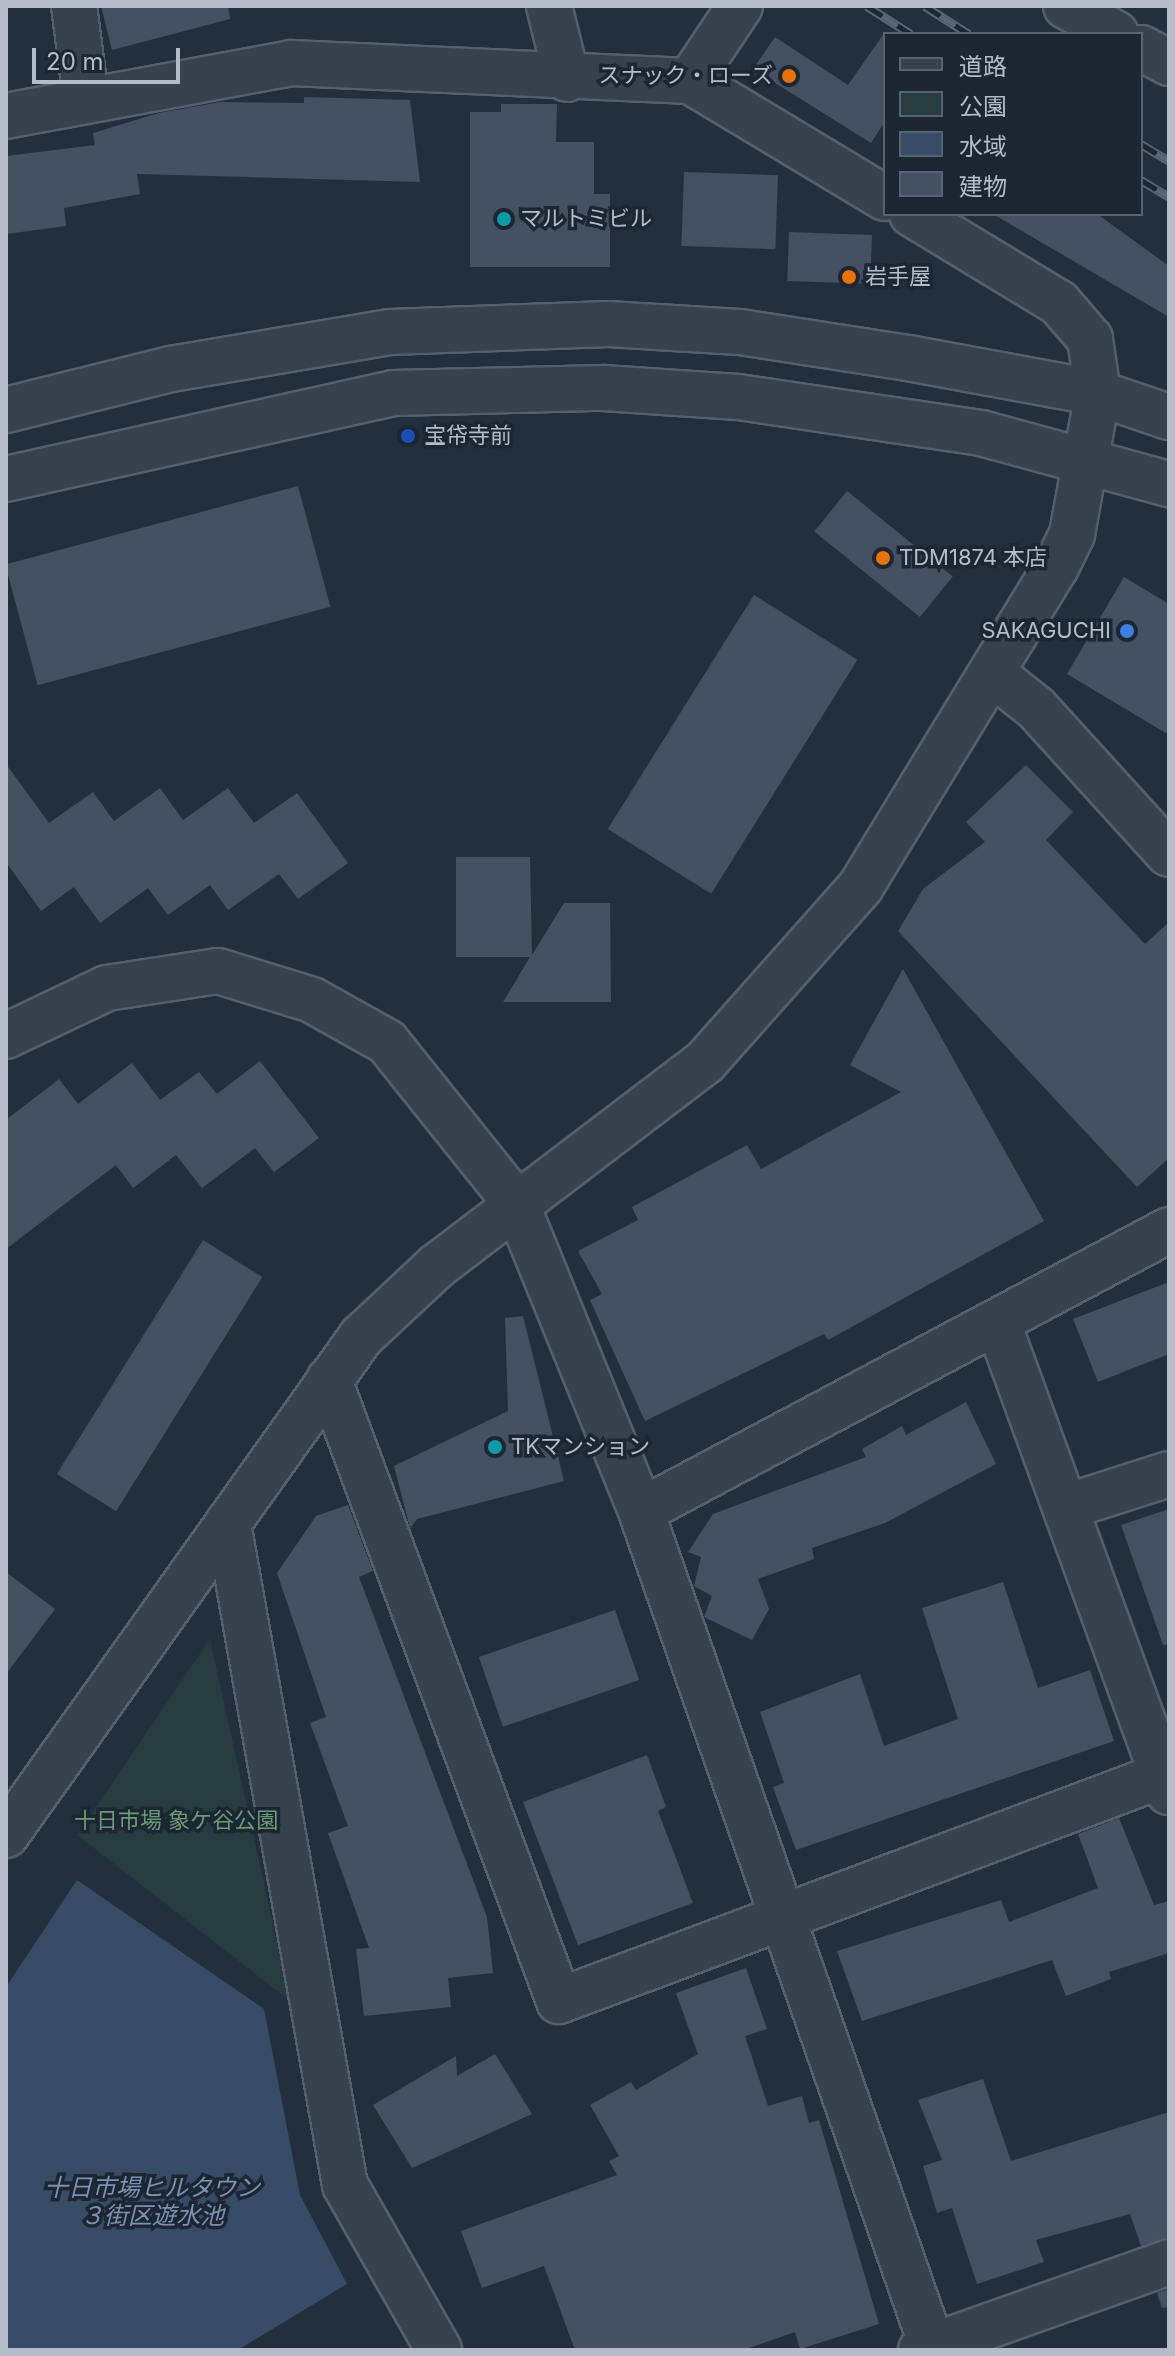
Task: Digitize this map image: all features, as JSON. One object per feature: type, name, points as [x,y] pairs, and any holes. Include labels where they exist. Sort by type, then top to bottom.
[{"type":"street","points":[[74,6],[86,99]]},
{"type":"street","points":[[549,6],[567,79]]},
{"type":"street","points":[[690,81],[740,6]]},
{"type":"street","points":[[1066,6],[1112,32]]},
{"type":"street","points":[[1143,49],[1169,63]]},
{"type":"street","points":[[6,116],[291,63],[500,69],[567,79],[690,81],[883,197]]},
{"type":"street","points":[[6,1835],[361,1337],[516,1203],[705,1062],[773,991],[861,886],[992,673],[1072,534],[1098,393],[1090,339],[1059,303],[915,216]]},
{"type":"street","points":[[6,410],[171,369],[390,332],[608,324],[740,332],[1098,393],[1169,417]]},
{"type":"street","points":[[6,479],[393,393],[603,388],[738,397],[981,433],[1088,458],[1169,484]]},
{"type":"street","points":[[992,673],[1036,708],[1169,854]]},
{"type":"street","points":[[6,1036],[107,988],[218,971],[312,1000],[387,1042],[516,1203],[641,1511],[926,2348],[1169,2262]]},
{"type":"street","points":[[641,1511],[999,1326],[1169,1230]]},
{"type":"street","points":[[329,1380],[559,2001],[1166,1784],[1069,1506],[999,1326]]},
{"type":"street","points":[[1069,1506],[1169,1474]]},
{"type":"street","points":[[228,1523],[345,2185],[439,2350]]},
{"type":"green space","name":"十日市場 象ケ谷公園","points":[[210,1639],[290,2001],[77,1835]]},
{"type":"water","name":"十日市場ヒルタウン ３街区遊水池","points":[[77,1880],[264,2009],[300,2195],[347,2284],[238,2350],[6,2350],[6,1987]]},
{"type":"building","points":[[101,6],[228,6],[230,19],[112,50]]},
{"type":"building","points":[[883,35],[883,124],[871,143],[753,69],[775,37],[848,85]]},
{"type":"building","points":[[304,97],[410,100],[420,182],[137,174],[140,194],[64,208],[66,226],[6,234],[6,156],[95,145],[93,133],[159,113],[220,102],[304,103]]},
{"type":"building","points":[[501,104],[557,104],[556,142],[594,142],[594,194],[610,194],[610,267],[470,267],[470,112],[501,112]]},
{"type":"building","points":[[684,172],[778,175],[775,249],[681,246]]},
{"type":"building","points":[[996,216],[1100,216],[1169,266],[1169,317]]},
{"type":"building","points":[[789,232],[872,235],[870,284],[787,281]]},
{"type":"building","points":[[298,486],[330,607],[38,685],[6,564]]},
{"type":"building","points":[[847,491],[953,577],[920,617],[814,531]]},
{"type":"building","points":[[1124,577],[1169,604],[1169,735],[1067,674]]},
{"type":"building","points":[[754,595],[857,660],[711,894],[608,829]]},
{"type":"building","points":[[6,764],[49,823],[93,792],[114,821],[160,788],[183,820],[228,788],[254,823],[297,793],[348,863],[298,899],[279,874],[228,910],[210,885],[168,915],[148,888],[100,923],[74,887],[41,911],[6,862]]},
{"type":"building","points":[[1026,765],[1073,812],[1046,840],[1145,944],[1169,922],[1169,1158],[1137,1187],[898,931],[923,889],[985,842],[966,822]]},
{"type":"building","points":[[456,857],[530,857],[532,955],[564,903],[610,903],[611,1002],[503,1002],[530,957],[456,957]]},
{"type":"building","points":[[903,969],[1044,1221],[828,1340],[824,1334],[645,1421],[590,1300],[602,1294],[578,1251],[638,1220],[632,1207],[747,1145],[761,1169],[901,1092],[850,1065]]},
{"type":"building","points":[[260,1061],[319,1138],[274,1172],[255,1148],[202,1188],[176,1155],[133,1188],[116,1165],[6,1249],[6,1120],[59,1079],[78,1104],[132,1063],[160,1100],[199,1072],[217,1094]]},
{"type":"building","points":[[203,1240],[262,1277],[116,1511],[57,1474]]},
{"type":"building","points":[[1169,1282],[1169,1354],[1098,1382],[1073,1319]]},
{"type":"building","name":"TKマンション","points":[[523,1316],[564,1481],[417,1519],[410,1528],[394,1466],[508,1411],[505,1318]]},
{"type":"building","points":[[966,1402],[996,1464],[885,1523],[812,1548],[814,1559],[758,1579],[769,1609],[752,1640],[704,1617],[712,1596],[694,1586],[701,1557],[688,1552],[713,1514],[866,1457],[862,1449],[902,1426],[906,1435]]},
{"type":"building","points":[[348,1505],[373,1571],[359,1577],[487,1917],[493,1973],[448,1978],[451,2007],[364,2016],[356,1949],[369,1948],[328,1833],[348,1826],[310,1723],[326,1717],[277,1573],[316,1516]]},
{"type":"building","points":[[1169,1509],[1169,1644],[1163,1645],[1121,1525]]},
{"type":"building","points":[[6,1572],[55,1609],[6,1674]]},
{"type":"building","points":[[1003,1582],[1038,1688],[1090,1670],[1114,1741],[796,1850],[773,1787],[784,1783],[760,1712],[860,1674],[884,1746],[958,1719],[922,1608]]},
{"type":"building","points":[[615,1610],[639,1680],[503,1727],[479,1657]]},
{"type":"building","points":[[647,1755],[666,1807],[658,1811],[693,1903],[578,1945],[523,1802]]},
{"type":"building","points":[[1119,1818],[1154,1905],[1169,1901],[1169,1953],[1109,1972],[1111,1979],[1066,1996],[1052,1960],[862,2021],[837,1951],[1001,1900],[1009,1922],[1098,1888],[1078,1834]]},
{"type":"building","points":[[746,1968],[767,2029],[745,2036],[768,2106],[802,2096],[809,2123],[819,2120],[879,2324],[800,2349],[795,2332],[743,2350],[575,2350],[544,2266],[482,2288],[461,2231],[617,2175],[609,2161],[619,2156],[590,2105],[631,2082],[636,2090],[698,2054],[676,1993]]},
{"type":"building","points":[[495,2054],[532,2114],[412,2168],[373,2105],[456,2056],[457,2076]]},
{"type":"building","points":[[983,2079],[1011,2161],[1169,2112],[1169,2238],[1141,2246],[1130,2214],[1036,2240],[1044,2262],[977,2284],[952,2208],[937,2213],[923,2166],[942,2160],[918,2100]]},
{"type":"building","points":[[1169,2289],[1169,2307],[1162,2308],[1157,2293]]},
{"type":"railway","points":[[867,6],[908,32]]},
{"type":"railway","points":[[925,6],[966,32]]},
{"type":"railway","points":[[1143,145],[1169,161]]},
{"type":"railway","points":[[1143,181],[1169,197]]},
{"type":"place","name":"スナック・ローズ","points":[[789,76]]},
{"type":"place","name":"マルトミビル","points":[[504,219]]},
{"type":"place","name":"岩手屋","points":[[849,277]]},
{"type":"place","name":"宝帒寺前","points":[[408,436]]},
{"type":"place","name":"TDM1874 本店","points":[[883,558]]},
{"type":"place","name":"SAKAGUCHI","points":[[1127,631]]},
{"type":"place","name":"TKマンション","points":[[495,1447]]}]
